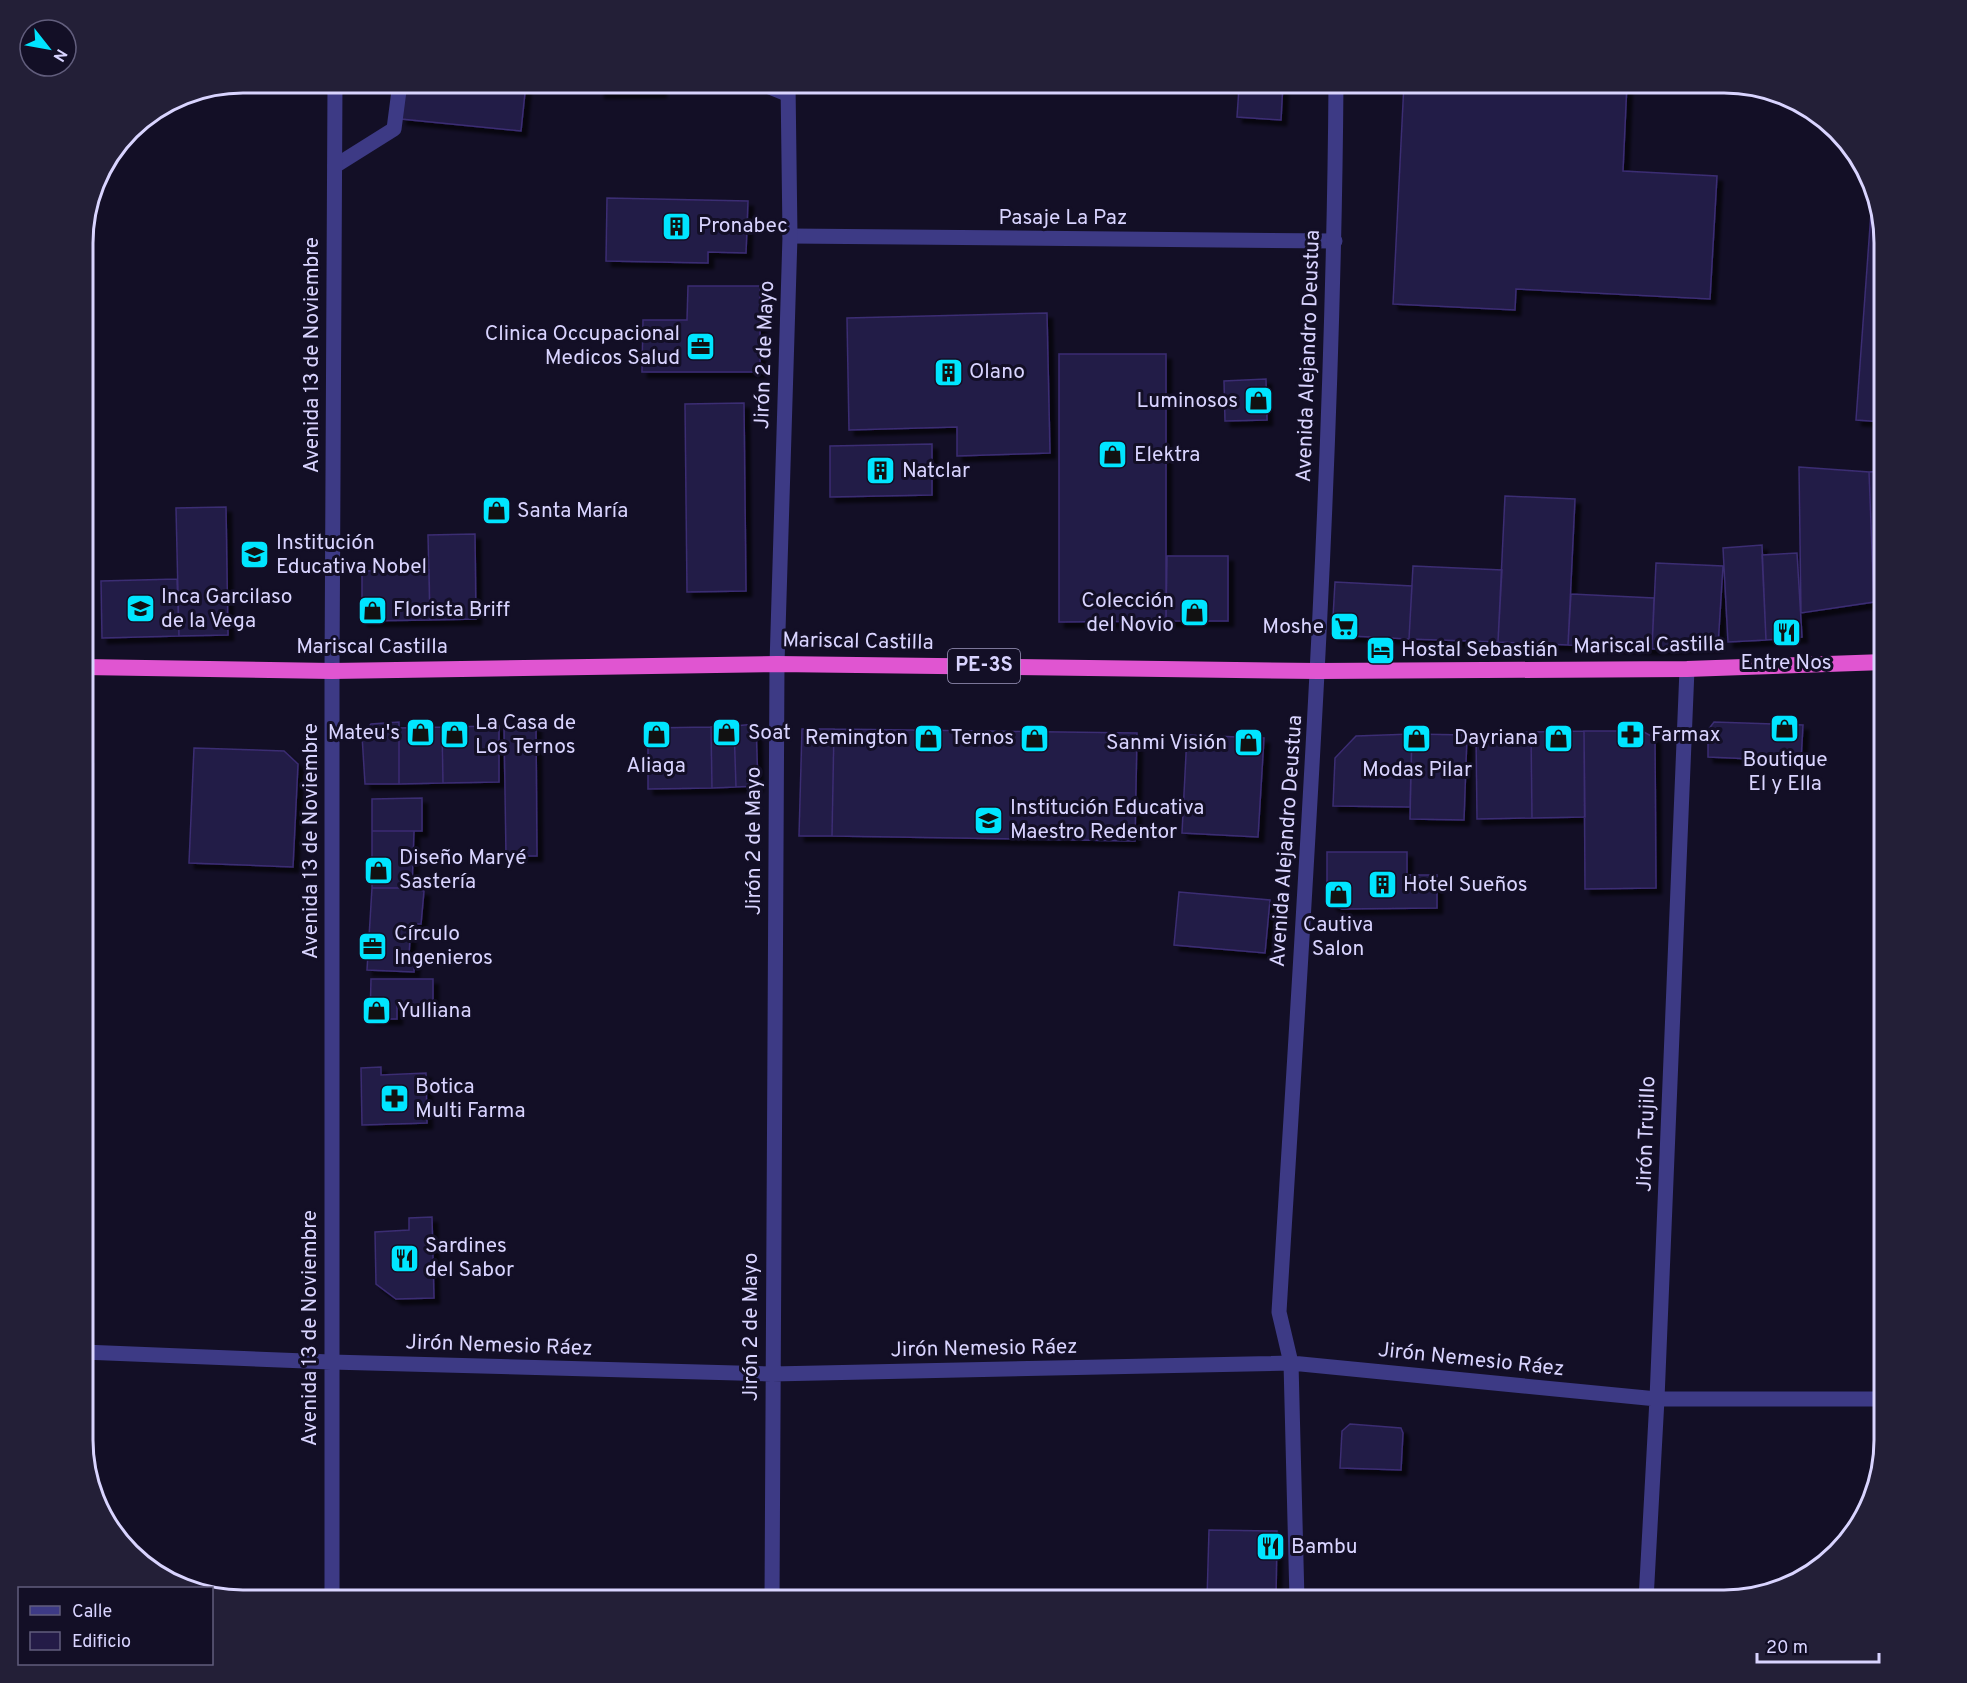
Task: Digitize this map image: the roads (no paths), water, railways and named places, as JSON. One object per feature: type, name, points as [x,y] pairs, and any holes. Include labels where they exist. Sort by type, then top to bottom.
[{"type":"highway","name":"Mariscal Castilla","points":[[93,667],[332,671],[777,664],[1318,671],[1687,669],[1874,662]]},
{"type":"street","name":"Avenida 13 de Noviembre","points":[[332,1590],[335,93]]},
{"type":"street","points":[[334,166],[394,129],[399,93]]},
{"type":"street","name":"Jirón 2 de Mayo","points":[[772,1590],[777,664],[790,236],[788,93]]},
{"type":"street","name":"Avenida Alejandro Deustua","points":[[1297,1590],[1292,1363],[1279,1312],[1318,671],[1335,241],[1336,93]]},
{"type":"street","name":"Pasaje La Paz","points":[[790,236],[1335,241]]},
{"type":"street","name":"Jirón Trujillo","points":[[1647,1590],[1657,1399],[1687,669]]},
{"type":"street","name":"Jirón Nemesio Ráez","points":[[93,1352],[331,1362],[772,1374],[1292,1363],[1657,1399],[1874,1399]]},
{"type":"place","name":"Pronabec","points":[[677,226]]},
{"type":"place","name":"Clinica Occupacional Medicos Salud","points":[[701,346]]},
{"type":"place","name":"Olano","points":[[948,372]]},
{"type":"place","name":"Luminosos","points":[[1259,401]]},
{"type":"place","name":"Elektra","points":[[1113,455]]},
{"type":"place","name":"Natclar","points":[[881,471]]},
{"type":"place","name":"Santa María","points":[[496,511]]},
{"type":"place","name":"Institución Educativa Nobel","points":[[255,555]]},
{"type":"place","name":"Inca Garcilaso de la Vega","points":[[140,609]]},
{"type":"place","name":"Florista Briff","points":[[372,610]]},
{"type":"place","name":"Colección del Novio","points":[[1195,613]]},
{"type":"place","name":"Moshe","points":[[1345,627]]},
{"type":"place","name":"Entre Nos","points":[[1786,632]]},
{"type":"place","name":"Hostal Sebastián","points":[[1380,650]]},
{"type":"place","name":"Boutique El y Ella","points":[[1785,729]]},
{"type":"place","name":"Mateu's","points":[[421,733]]},
{"type":"place","name":"Soat","points":[[727,733]]},
{"type":"place","name":"La Casa de Los Ternos","points":[[454,735]]},
{"type":"place","name":"Aliaga","points":[[656,735]]},
{"type":"place","name":"Farmax","points":[[1630,735]]},
{"type":"place","name":"Remington","points":[[929,738]]},
{"type":"place","name":"Ternos","points":[[1035,738]]},
{"type":"place","name":"Dayriana","points":[[1559,738]]},
{"type":"place","name":"Modas Pilar","points":[[1417,739]]},
{"type":"place","name":"Sanmi Visión","points":[[1248,743]]},
{"type":"place","name":"Institución Educativa Maestro Redentor","points":[[989,820]]},
{"type":"place","name":"Diseño Maryé Sastería","points":[[378,870]]},
{"type":"place","name":"Hotel Sueños","points":[[1382,885]]},
{"type":"place","name":"Cautiva Salon","points":[[1338,894]]},
{"type":"place","name":"Círculo Ingenieros","points":[[373,946]]},
{"type":"place","name":"Yulliana","points":[[376,1011]]},
{"type":"place","name":"Botica Multi Farma","points":[[394,1099]]},
{"type":"place","name":"Sardines del Sabor","points":[[404,1258]]},
{"type":"place","name":"Bambu","points":[[1270,1547]]}]
